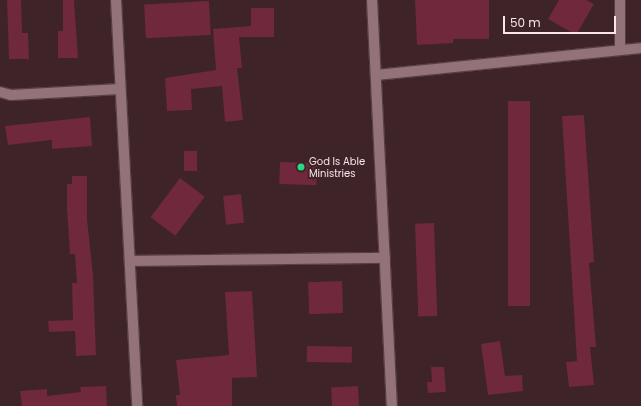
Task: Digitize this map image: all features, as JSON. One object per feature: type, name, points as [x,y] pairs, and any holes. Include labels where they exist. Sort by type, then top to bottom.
[{"type":"street","points":[[116,0],[131,261],[137,406]]},
{"type":"street","points":[[372,0],[392,406]]},
{"type":"street","points":[[620,0],[620,50]]},
{"type":"street","points":[[376,75],[641,48]]},
{"type":"street","points":[[0,92],[11,95],[120,88]]},
{"type":"street","points":[[131,261],[385,258]]},
{"type":"building","points":[[7,0],[21,0],[22,33],[28,33],[29,59],[9,59]]},
{"type":"building","points":[[63,0],[74,0],[78,58],[58,58],[58,31],[63,31]]},
{"type":"building","points":[[415,0],[489,0],[489,39],[453,39],[453,43],[417,45]]},
{"type":"building","points":[[559,0],[586,0],[594,4],[576,35],[548,19]]},
{"type":"building","points":[[209,1],[211,35],[146,38],[144,4]]},
{"type":"building","points":[[251,8],[274,8],[274,37],[239,37],[242,68],[237,68],[243,120],[225,122],[222,86],[191,89],[192,110],[167,111],[165,78],[216,70],[213,29],[251,26]]},
{"type":"building","points":[[508,101],[530,101],[530,306],[508,306]]},
{"type":"building","points":[[584,115],[594,262],[589,263],[596,347],[590,347],[594,385],[569,387],[566,362],[577,361],[562,116]]},
{"type":"building","points":[[90,117],[92,146],[52,149],[52,140],[8,145],[5,126]]},
{"type":"building","points":[[184,151],[197,151],[197,171],[184,171]]},
{"type":"building","points":[[280,162],[317,163],[316,185],[279,184]]},
{"type":"building","points":[[72,176],[87,176],[87,219],[93,275],[96,355],[76,356],[75,331],[49,332],[48,321],[73,320],[72,283],[77,283],[75,254],[70,254],[67,209],[67,184],[72,184]]},
{"type":"building","points":[[180,178],[205,197],[175,236],[151,217]]},
{"type":"building","points":[[241,194],[244,223],[226,225],[223,196]]},
{"type":"building","points":[[434,223],[437,316],[418,317],[415,224]]},
{"type":"building","points":[[342,281],[343,313],[309,314],[308,282]]},
{"type":"building","points":[[252,291],[257,377],[232,378],[232,406],[177,406],[176,395],[180,395],[176,360],[229,355],[225,292]]},
{"type":"building","points":[[500,341],[505,376],[522,375],[523,391],[488,395],[481,344]]},
{"type":"building","points":[[307,346],[352,347],[352,363],[307,362]]},
{"type":"building","points":[[431,367],[444,367],[446,392],[428,393],[427,382],[432,382]]},
{"type":"building","points":[[106,386],[107,406],[22,406],[20,391],[47,389],[47,396],[81,392],[80,387]]},
{"type":"building","points":[[358,386],[359,406],[332,406],[331,387]]},
{"type":"place","name":"God Is Able Ministries","points":[[301,167]]}]
